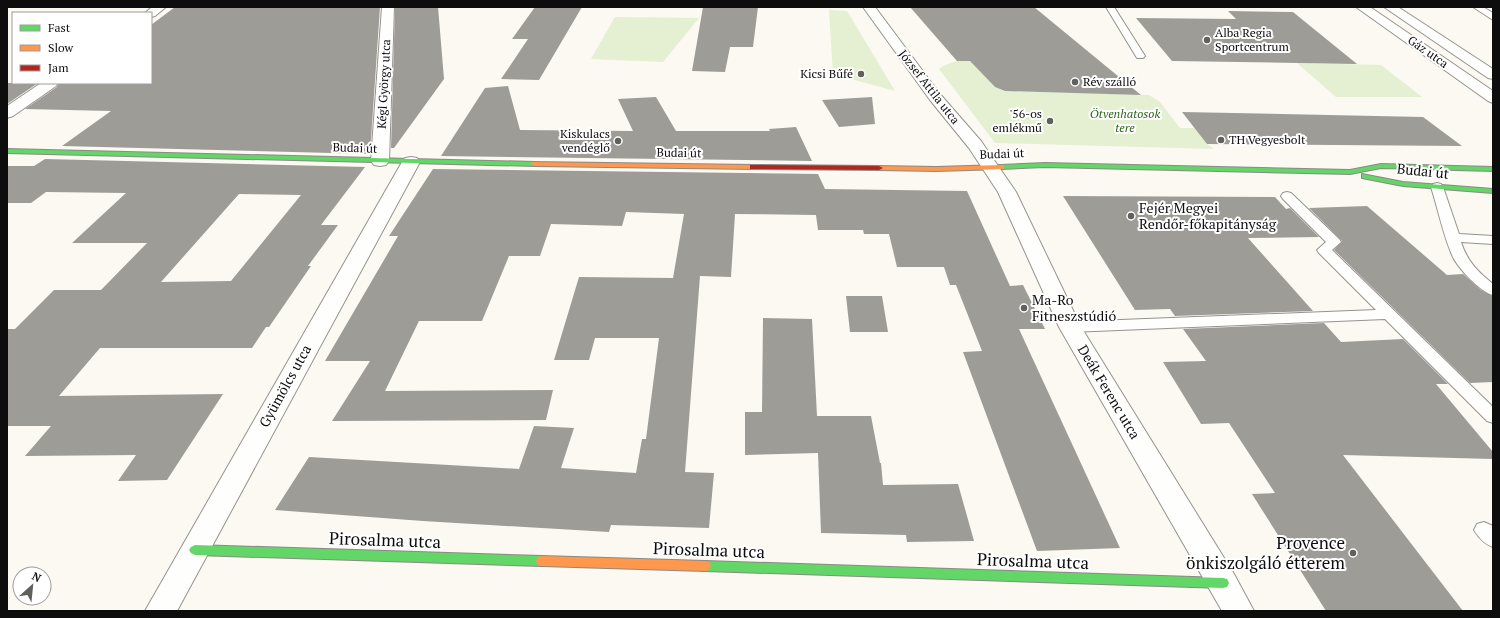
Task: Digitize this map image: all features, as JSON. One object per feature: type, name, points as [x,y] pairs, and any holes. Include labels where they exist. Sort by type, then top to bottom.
[{"type":"street","points":[[152,13],[160,7]]},
{"type":"street","name":"Kégl György utca","points":[[380,161],[388,7]]},
{"type":"street","name":"József Attila utca","points":[[869,7],[935,96],[975,144],[991,166]]},
{"type":"street","name":"Gáz utca","points":[[1362,7],[1493,98]]},
{"type":"street","name":"Gáz utca","points":[[1390,7],[1493,75]]},
{"type":"street","points":[[7,113],[50,84]]},
{"type":"street","name":"Budai út","points":[[7,151],[411,162],[936,169],[1045,165],[1350,172],[1403,184],[1493,191]]},
{"type":"street","name":"Gyümölcs utca","points":[[161,611],[411,162]]},
{"type":"street","name":"Deák Ferenc utca","points":[[991,166],[1007,192],[1070,327],[1223,583],[1238,611]]},
{"type":"street","name":"Budai út","points":[[1350,172],[1381,166],[1493,169]]},
{"type":"street","name":"Pirosalma utca","points":[[195,550],[1223,583]]},
{"type":"lane","points":[[1110,7],[1140,56]]},
{"type":"lane","points":[[1477,7],[1493,17]]},
{"type":"lane","points":[[1437,187],[1459,256],[1477,278],[1493,291]]},
{"type":"lane","points":[[1288,196],[1334,242],[1324,250],[1493,417]]},
{"type":"lane","points":[[1453,238],[1493,240]]},
{"type":"lane","points":[[1070,327],[1389,314]]},
{"type":"green space","points":[[829,10],[847,11],[895,91],[833,74]]},
{"type":"green space","points":[[615,17],[699,18],[663,62],[591,59]]},
{"type":"green space","name":"Ötvenhatosok tere","points":[[957,61],[970,61],[995,87],[1005,91],[1149,95],[1160,102],[1180,128],[1195,128],[1207,144],[1214,149],[995,143],[939,69],[945,65]]},
{"type":"green space","points":[[1297,63],[1381,65],[1422,97],[1336,97]]},
{"type":"building","points":[[175,7],[380,7],[370,154],[62,146],[111,111],[25,109],[57,87],[58,84],[152,84],[152,24]]},
{"type":"building","points":[[395,7],[438,7],[444,79],[394,148],[391,148]]},
{"type":"building","points":[[535,7],[582,7],[539,80],[501,79],[528,39],[512,39]]},
{"type":"building","points":[[703,7],[758,7],[753,47],[730,47],[725,72],[692,71]]},
{"type":"building","points":[[910,7],[1034,7],[1141,95],[1005,91],[995,87],[970,61],[957,61]]},
{"type":"building","points":[[1228,11],[1293,12],[1357,64],[1172,61],[1136,18],[1236,19]]},
{"type":"building","points":[[7,83],[37,84],[7,104]]},
{"type":"building","points":[[508,86],[520,130],[633,131],[618,99],[656,97],[676,131],[770,131],[769,129],[796,127],[812,161],[441,156],[485,88]]},
{"type":"building","points":[[872,97],[875,124],[839,127],[822,100]]},
{"type":"building","points":[[1182,112],[1423,117],[1462,146],[1207,144]]},
{"type":"building","points":[[45,159],[365,167],[321,225],[338,225],[308,266],[311,266],[269,327],[266,327],[252,348],[100,348],[59,396],[223,394],[167,480],[118,481],[136,455],[25,456],[51,426],[7,426],[7,329],[15,329],[54,290],[101,290],[147,243],[72,243],[126,193],[46,192],[31,203],[7,203],[7,166],[34,166]],"holes":[[[239,194],[301,195],[231,281],[161,282]]]},
{"type":"building","points":[[433,169],[818,174],[825,189],[967,191],[1010,286],[1023,285],[1045,329],[1019,329],[1120,548],[1037,551],[963,352],[982,351],[956,285],[950,285],[944,267],[897,267],[889,234],[864,234],[863,230],[818,230],[816,215],[735,214],[731,277],[700,276],[685,472],[714,473],[709,528],[611,525],[609,532],[423,521],[275,510],[309,457],[519,469],[534,426],[574,428],[561,468],[636,473],[642,439],[646,439],[659,338],[595,338],[589,360],[554,360],[579,277],[673,278],[684,214],[626,212],[622,226],[551,224],[540,256],[509,256],[482,321],[419,321],[385,391],[553,390],[546,420],[332,421],[370,361],[325,361],[398,236],[389,236]]},
{"type":"building","points":[[1063,196],[1275,197],[1286,209],[1290,208],[1319,237],[1248,238],[1313,311],[1175,316],[1170,309],[1135,310]]},
{"type":"building","points":[[1367,206],[1447,275],[1463,274],[1481,290],[1493,296],[1493,382],[1470,383],[1334,250],[1342,241],[1309,208]]},
{"type":"building","points":[[846,296],[882,296],[888,332],[850,332]]},
{"type":"building","points":[[763,318],[812,319],[817,416],[871,416],[881,463],[883,485],[958,484],[974,541],[907,542],[906,535],[821,533],[818,453],[745,455],[745,412],[762,412]]},
{"type":"building","points":[[1324,323],[1341,342],[1403,339],[1448,384],[1436,384],[1493,452],[1493,459],[1343,455],[1463,611],[1326,611],[1252,494],[1275,493],[1229,423],[1201,424],[1163,362],[1206,361],[1183,329]]},
{"type":"traffic: fast","points":[[7,151],[535,164]]},
{"type":"traffic: fast","points":[[1001,167],[1045,165],[1350,172],[1381,166],[1493,169]]},
{"type":"traffic: fast","points":[[1365,176],[1403,184],[1493,191]]},
{"type":"traffic: fast","points":[[195,550],[542,561]]},
{"type":"traffic: fast","points":[[705,566],[1223,583]]},
{"type":"traffic: slow","points":[[535,164],[753,167]]},
{"type":"traffic: slow","points":[[879,168],[936,169],[1001,167]]},
{"type":"traffic: slow","points":[[542,561],[705,566]]},
{"type":"traffic: jam","points":[[753,167],[879,168]]},
{"type":"place","name":"Alba Regia Sportcentrum","points":[[1207,40]]},
{"type":"place","name":"Kicsi Bűfé","points":[[861,74]]},
{"type":"place","name":"Rév szálló","points":[[1075,82]]},
{"type":"place","name":"'56-os emlékmű","points":[[1050,121]]},
{"type":"place","name":"TH Vegyesbolt","points":[[1221,140]]},
{"type":"place","name":"Kiskulacs vendéglő","points":[[618,141]]},
{"type":"place","name":"Fejér Megyei Rendőr-főkapitányság","points":[[1131,216]]},
{"type":"place","name":"Ma-Ro Fitneszstúdió","points":[[1024,308]]},
{"type":"place","name":"Provence önkiszolgáló étterem","points":[[1353,553]]}]
